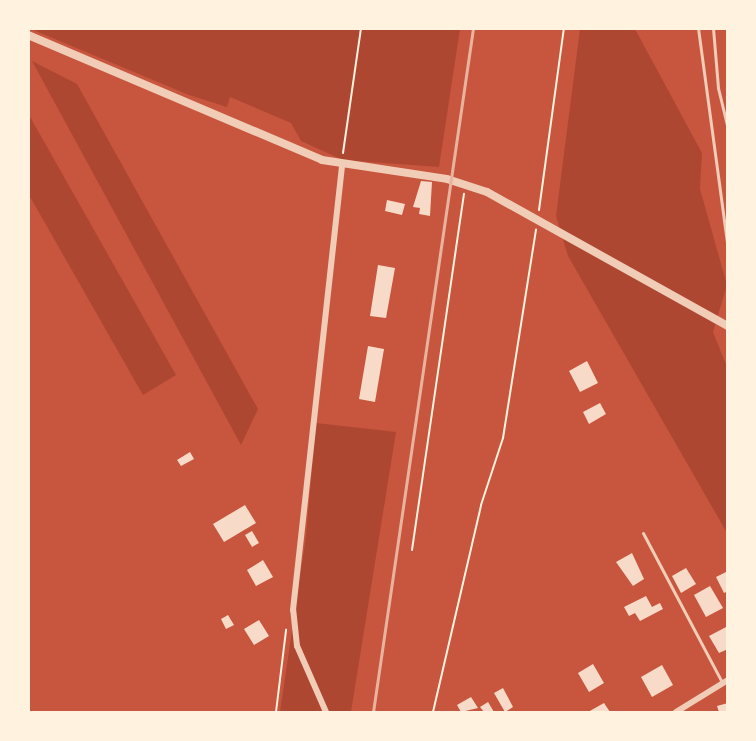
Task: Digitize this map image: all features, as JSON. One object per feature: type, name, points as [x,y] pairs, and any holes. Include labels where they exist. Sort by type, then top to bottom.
[{"type":"street","points":[[28,35],[315,157],[342,165],[451,180],[497,196],[728,326]]},
{"type":"street","points":[[326,712],[297,646],[293,610],[342,165]]},
{"type":"street","points":[[676,712],[725,682]]},
{"type":"lane","points":[[698,28],[728,249]]},
{"type":"lane","points":[[713,28],[718,88],[728,129]]},
{"type":"lane","points":[[643,533],[725,682]]},
{"type":"path","points":[[342,165],[361,28]]},
{"type":"path","points":[[433,712],[481,504],[502,438],[538,218],[564,28]]},
{"type":"path","points":[[412,550],[465,191]]},
{"type":"path","points":[[276,712],[284,646],[293,610]]},
{"type":"shaded area","points":[[31,29],[460,29],[439,167],[343,160],[301,141],[291,123],[230,97],[227,107],[189,95]]},
{"type":"shaded area","points":[[580,29],[635,29],[702,153],[700,189],[727,285],[713,332],[727,367],[727,533],[568,256],[556,216]]},
{"type":"shaded area","points":[[32,61],[77,84],[258,409],[241,445]]},
{"type":"shaded area","points":[[29,115],[176,375],[143,395],[29,195]]},
{"type":"shaded area","points":[[316,423],[396,432],[351,712],[280,712],[306,536]]},
{"type":"building","points":[[421,181],[432,182],[430,216],[419,214],[420,208],[413,207]]},
{"type":"building","points":[[387,200],[405,204],[402,215],[385,211]]},
{"type":"building","points":[[378,265],[395,268],[386,318],[370,316]]},
{"type":"building","points":[[368,346],[384,349],[375,402],[359,399]]},
{"type":"building","points":[[587,361],[598,383],[580,392],[569,371]]},
{"type":"building","points":[[600,403],[606,414],[589,424],[583,412]]},
{"type":"building","points":[[190,452],[194,459],[181,466],[177,460]]},
{"type":"building","points":[[245,505],[256,523],[224,542],[213,524]]},
{"type":"building","points":[[252,531],[259,543],[252,547],[245,535]]},
{"type":"building","points":[[632,553],[644,579],[633,586],[616,562]]},
{"type":"building","points":[[263,560],[273,577],[256,586],[247,570]]},
{"type":"building","points":[[686,568],[696,584],[681,593],[672,576]]},
{"type":"building","points":[[728,571],[728,591],[724,593],[716,577]]},
{"type":"building","points":[[710,586],[723,608],[706,617],[694,595]]},
{"type":"building","points":[[646,596],[652,607],[660,603],[663,609],[640,621],[635,613],[629,616],[624,607]]},
{"type":"building","points":[[228,615],[234,625],[226,629],[221,619]]},
{"type":"building","points":[[259,620],[269,636],[254,645],[244,629]]},
{"type":"building","points":[[728,626],[728,649],[719,653],[709,636]]},
{"type":"building","points":[[593,664],[604,683],[589,692],[578,673]]},
{"type":"building","points":[[662,665],[673,685],[652,697],[641,677]]},
{"type":"building","points":[[503,688],[513,707],[505,712],[494,693]]},
{"type":"building","points":[[471,697],[478,708],[461,712],[457,705]]},
{"type":"building","points":[[488,702],[494,712],[484,712],[480,707]]},
{"type":"building","points":[[604,703],[610,712],[588,712]]},
{"type":"building","points":[[728,703],[727,712],[719,712],[717,706]]},
{"type":"railway","points":[[373,712],[473,28]]}]
